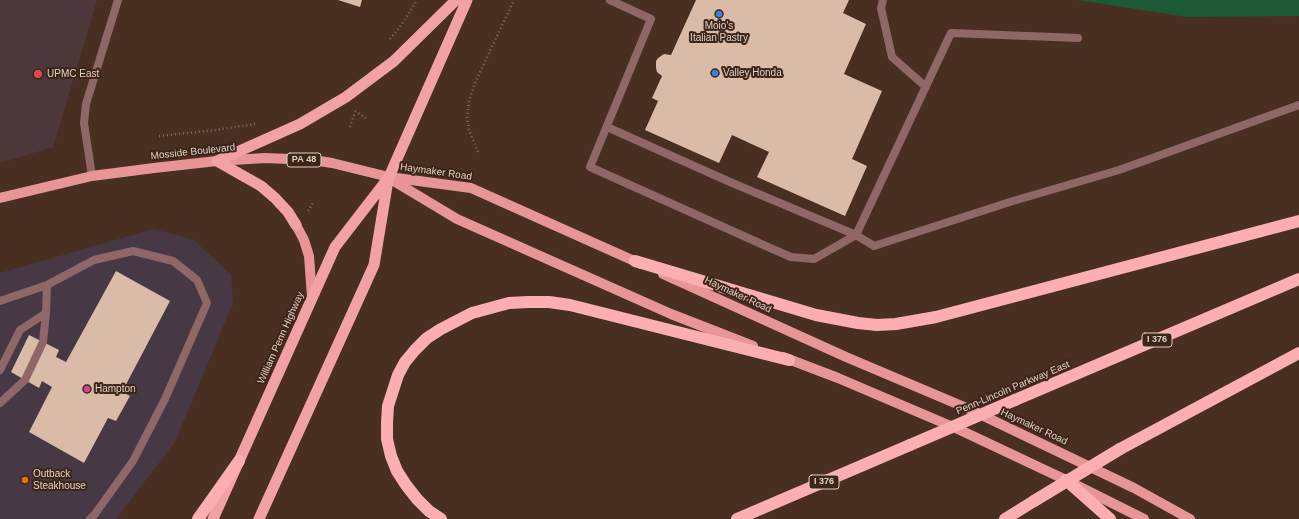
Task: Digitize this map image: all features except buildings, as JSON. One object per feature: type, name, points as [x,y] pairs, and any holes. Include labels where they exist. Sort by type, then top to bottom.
[{"type":"highway","points":[[217,160],[300,124],[346,97],[394,61],[456,0]]},
{"type":"highway","name":"William Penn Highway","points":[[213,519],[335,247],[389,177],[467,0]]},
{"type":"highway","points":[[217,160],[262,186],[288,212],[296,225]]},
{"type":"highway","name":"William Penn Highway","points":[[259,519],[374,265],[389,177]]},
{"type":"highway","points":[[636,261],[816,315],[858,323],[878,325],[896,324],[936,317],[1299,221]]},
{"type":"highway","name":"Penn-Lincoln Parkway East","points":[[737,519],[1299,279]]},
{"type":"highway","points":[[441,519],[429,511],[417,499],[397,471],[391,456],[388,439],[388,406],[398,375],[405,362],[415,350],[427,338],[472,313],[489,307],[515,303],[549,302],[570,305],[789,360]]},
{"type":"highway","points":[[1005,519],[1120,449],[1299,353]]},
{"type":"highway","points":[[198,519],[239,461]]},
{"type":"highway","points":[[1066,480],[1110,519]]},
{"type":"main road","name":"Mosside Boulevard","points":[[0,198],[92,176],[217,160],[265,158],[313,160],[332,163],[389,177]]},
{"type":"main road","name":"Haymaker Road","points":[[389,177],[471,188],[833,351],[970,410],[1134,488],[1190,519]]},
{"type":"main road","name":"Haymaker Road","points":[[389,177],[457,219],[671,314],[917,411],[1066,480],[1144,519]]},
{"type":"main road","points":[[296,225],[304,240],[309,256],[312,297]]},
{"type":"lane","points":[[92,176],[84,124],[86,104],[118,0]]},
{"type":"lane","points":[[610,0],[651,19],[590,167],[792,257],[814,259],[856,236],[951,33],[1078,38]]},
{"type":"lane","points":[[883,0],[881,8],[892,57],[926,87]]},
{"type":"lane","points":[[607,127],[856,236],[874,246],[1013,201],[1119,170],[1299,105]]},
{"type":"lane","points":[[0,301],[47,285],[94,260],[133,251],[173,261],[197,280],[207,303],[165,399],[133,461],[90,519]]},
{"type":"lane","points":[[0,403],[25,380],[43,342],[47,285]]},
{"type":"lane","points":[[0,370],[20,330],[46,313]]},
{"type":"path","points":[[386,43],[400,27],[417,0]]},
{"type":"path","points":[[478,152],[469,130],[467,117],[469,102],[474,85],[514,0]]},
{"type":"path","points":[[350,127],[355,111]]},
{"type":"path","points":[[159,136],[257,124]]},
{"type":"shaded area","name":"UPMC East","points":[[0,0],[97,0],[53,147],[0,163]]},
{"type":"shaded area","points":[[154,229],[194,240],[231,275],[233,303],[175,442],[116,519],[0,519],[0,273]]},
{"type":"green space","points":[[1078,0],[1299,0],[1299,16],[1187,17]]},
{"type":"place","name":"Moio's Italian Pastry","points":[[719,14]]},
{"type":"place","name":"Valley Honda","points":[[715,73]]},
{"type":"place","name":"UPMC East","points":[[38,74]]},
{"type":"place","name":"Hampton","points":[[87,389]]},
{"type":"place","name":"Outback Steakhouse","points":[[25,480]]}]
